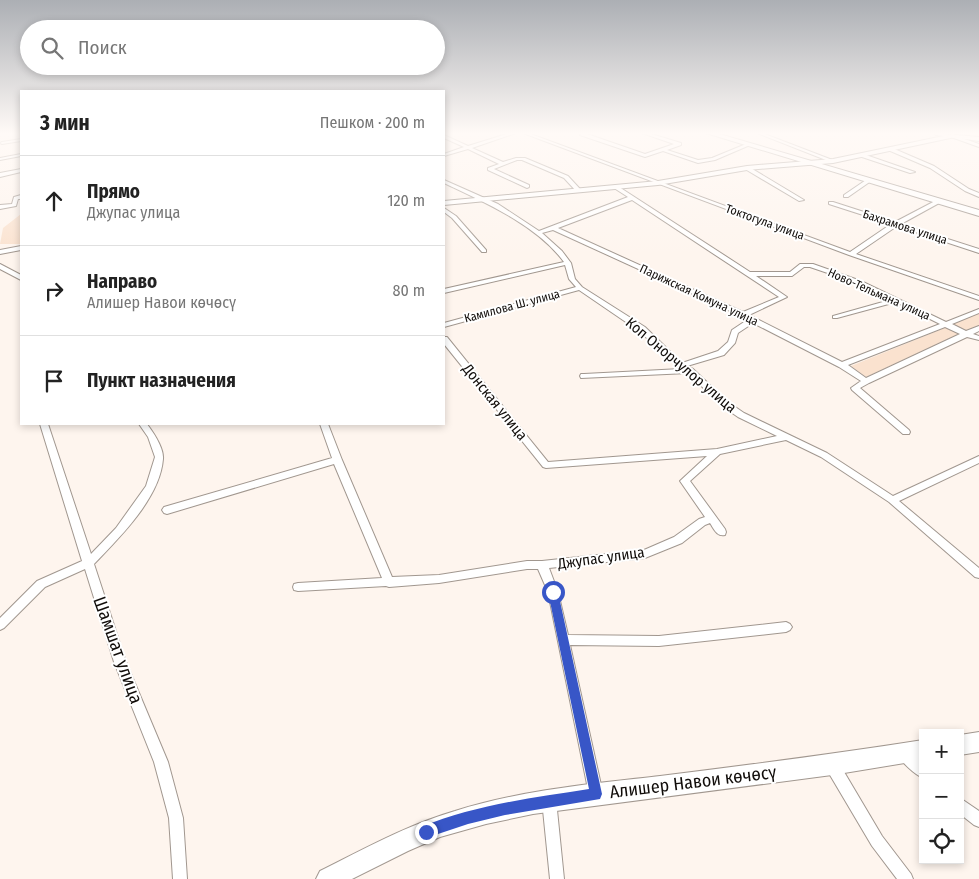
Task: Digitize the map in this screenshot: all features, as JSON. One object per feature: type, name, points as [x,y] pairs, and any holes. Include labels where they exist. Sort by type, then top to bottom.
[{"type":"main road","points":[[846,174],[979,213]]},
{"type":"main road","points":[[964,744],[979,742]]},
{"type":"main road","name":"Алишер Навои көчөсү","points":[[328,879],[434,829],[468,817],[549,800],[832,765],[913,752]]},
{"type":"street","points":[[499,174],[527,186]]},
{"type":"street","points":[[559,174],[566,177],[578,190]]},
{"type":"street","name":"Токтогула улица","points":[[634,174],[851,254],[979,298]]},
{"type":"street","points":[[445,203],[484,201],[658,183],[711,174]]},
{"type":"street","points":[[757,174],[801,200]]},
{"type":"street","points":[[943,174],[967,190],[979,195]]},
{"type":"street","points":[[846,196],[868,181]]},
{"type":"street","name":"Коп Онорчулор улица","points":[[445,182],[496,205],[538,233],[560,252],[568,263],[572,279],[580,288],[642,329],[725,404],[741,415],[824,455],[892,500],[979,574]]},
{"type":"street","points":[[616,187],[784,297],[743,315]]},
{"type":"street","points":[[0,207],[14,205],[16,198],[20,197]]},
{"type":"street","points":[[538,233],[631,198]]},
{"type":"street","points":[[851,254],[896,224],[939,201]]},
{"type":"street","name":"Бахрамова улица","points":[[831,203],[979,251]]},
{"type":"street","points":[[445,211],[454,217],[484,251]]},
{"type":"street","name":"Парижская Комуна улица","points":[[554,228],[743,315],[842,365],[866,381]]},
{"type":"street","points":[[0,252],[20,248]]},
{"type":"street","points":[[445,291],[568,263]]},
{"type":"street","name":"Ново-Тельмана улица","points":[[748,274],[792,274],[802,265],[811,265],[859,282],[966,334],[979,338]]},
{"type":"street","points":[[0,266],[20,277]]},
{"type":"street","name":"Камилова Ш. улица","points":[[445,325],[580,288]]},
{"type":"street","points":[[835,317],[897,300]]},
{"type":"street","points":[[842,365],[979,311]]},
{"type":"street","points":[[681,366],[721,353],[730,343],[735,332],[752,320]]},
{"type":"street","points":[[906,432],[855,388],[866,381],[979,328]]},
{"type":"street","name":"Донская улица","points":[[445,340],[546,465],[717,452]]},
{"type":"street","points":[[584,376],[690,371]]},
{"type":"street","name":"Шамшат улица","points":[[44,425],[120,662],[161,762],[176,818],[180,879]]},
{"type":"street","points":[[0,626],[41,584],[88,563],[120,531],[151,487],[159,457],[152,436],[144,425]]},
{"type":"street","points":[[324,425],[388,583]]},
{"type":"street","points":[[721,532],[685,481],[717,452],[786,437]]},
{"type":"street","points":[[892,500],[979,459]]},
{"type":"street","points":[[167,510],[337,460]]},
{"type":"street","name":"Джупас улица","points":[[298,587],[439,579],[527,565],[542,566],[644,554],[678,540],[702,522],[712,519]]},
{"type":"street","name":"Джупас улица","points":[[542,566],[553,592],[596,794]]},
{"type":"street","points":[[563,640],[658,641],[786,628]]},
{"type":"street","points":[[913,752],[919,763]]},
{"type":"street","points":[[832,765],[877,841],[906,879]]},
{"type":"street","points":[[549,800],[557,879]]},
{"type":"street","points":[[964,808],[979,820]]},
{"type":"shaded area","points":[[20,215],[20,244],[0,244],[3,228]]},
{"type":"shaded area","points":[[979,313],[979,326],[965,332],[951,324]]},
{"type":"shaded area","points":[[947,327],[959,334],[866,377],[851,366]]},
{"type":"route","points":[[426,832],[468,817],[505,808],[596,794],[553,592]]}]
